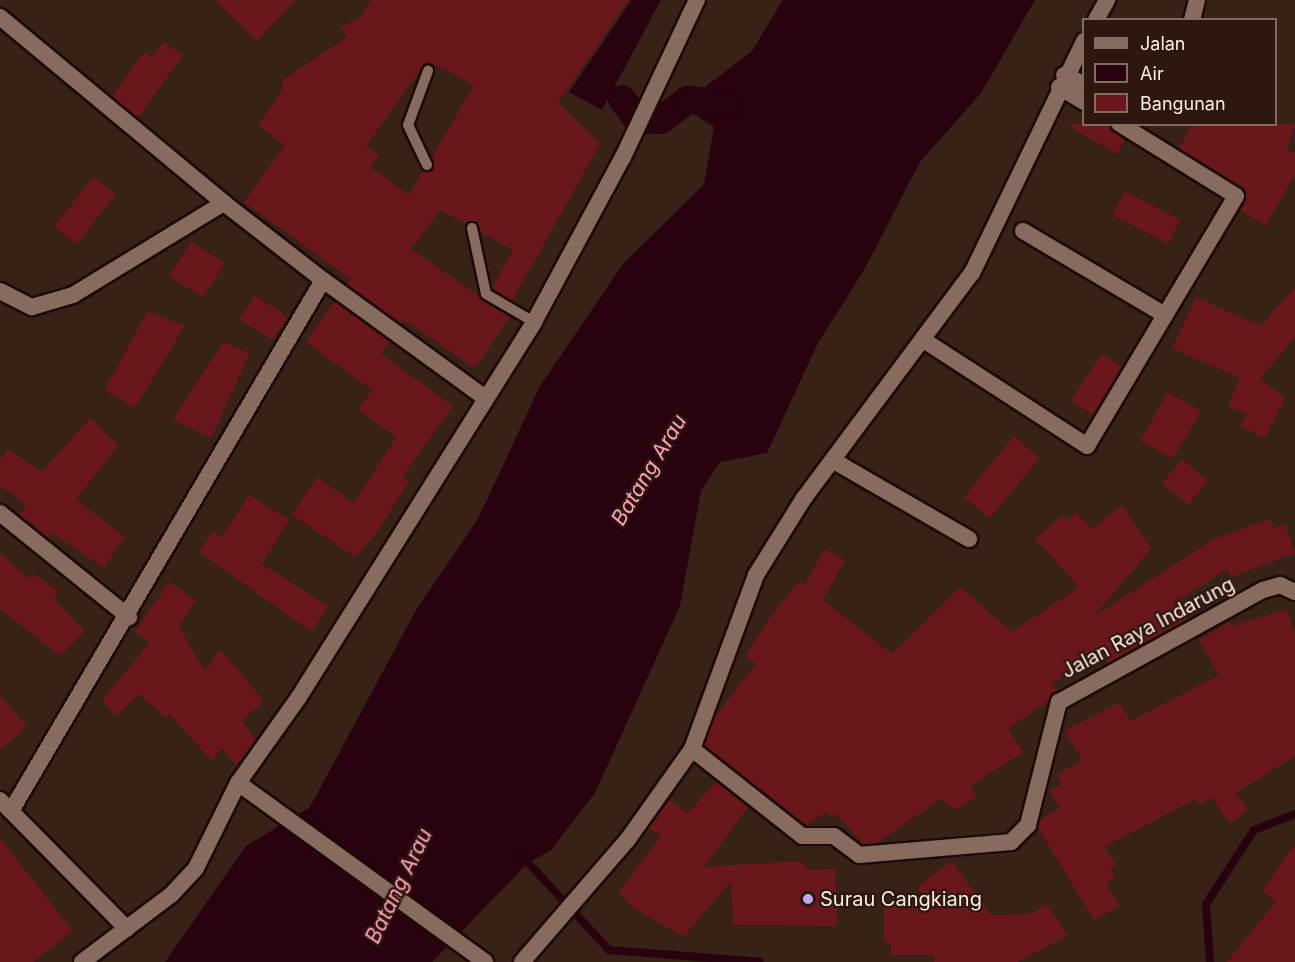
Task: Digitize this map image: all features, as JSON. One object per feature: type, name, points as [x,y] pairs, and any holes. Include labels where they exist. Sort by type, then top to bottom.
[{"type":"street","points":[[82,962],[127,929],[196,868],[238,783],[299,696],[484,397],[534,322],[623,157],[698,0]]},
{"type":"street","points":[[1097,18],[1107,0]]},
{"type":"street","points":[[1192,18],[1197,0]]},
{"type":"street","points":[[0,17],[224,202],[323,280],[484,397]]},
{"type":"street","points":[[522,962],[584,891],[692,749],[756,574],[834,461],[925,341],[972,273],[1082,43]]},
{"type":"street","points":[[1062,81],[1082,84]]},
{"type":"street","points":[[1062,81],[1082,101]]},
{"type":"street","points":[[925,341],[1087,446],[1236,196],[1123,126]]},
{"type":"street","points":[[0,291],[32,307],[73,295],[224,202]]},
{"type":"street","points":[[1023,231],[1165,315]]},
{"type":"street","points":[[127,929],[6,806],[129,617],[323,280]]},
{"type":"street","points":[[834,461],[969,539]]},
{"type":"street","points":[[0,513],[129,617]]},
{"type":"street","name":"Jalan Raya Indarung","points":[[692,749],[802,836],[834,836],[859,855],[1011,842],[1028,825],[1059,702],[1263,590],[1280,585],[1295,592]]},
{"type":"street","points":[[238,783],[485,962]]},
{"type":"lane","points":[[427,165],[408,125],[428,71]]},
{"type":"lane","points":[[472,228],[486,294],[534,322]]},
{"type":"water","points":[[632,0],[661,0],[602,110],[569,92]]},
{"type":"water","name":"Batang Arau","points":[[783,0],[1035,0],[981,93],[920,162],[864,270],[818,343],[767,453],[720,462],[701,491],[680,606],[595,793],[551,850],[528,863],[432,962],[165,962],[246,846],[310,807],[416,610],[478,519],[540,386],[623,264],[704,184],[714,127],[697,116],[711,104],[688,100],[752,51]]},
{"type":"building","points":[[214,0],[296,0],[257,41]]},
{"type":"building","points":[[371,0],[628,0],[558,103],[600,144],[512,301],[492,288],[513,250],[481,232],[475,221],[466,224],[440,210],[411,249],[510,317],[475,368],[404,320],[402,324],[347,284],[351,279],[244,202],[285,145],[258,126],[284,87],[281,81],[347,37],[341,28],[361,16]],"holes":[[[427,61],[474,85],[432,157],[433,169],[423,171],[409,195],[370,167],[379,155],[366,146]]]},
{"type":"building","points":[[164,42],[183,55],[138,118],[112,97],[144,52],[152,57]]},
{"type":"building","points":[[1066,124],[1112,126],[1125,140],[1116,154]]},
{"type":"building","points":[[1295,124],[1287,149],[1295,154],[1295,174],[1266,226],[1240,210],[1246,197],[1242,187],[1179,148],[1191,126]]},
{"type":"building","points":[[93,177],[116,194],[77,244],[54,227]]},
{"type":"building","points":[[1125,191],[1180,220],[1168,244],[1112,215]]},
{"type":"building","points":[[191,242],[225,263],[203,297],[169,276]]},
{"type":"building","points":[[1295,287],[1295,337],[1260,379],[1285,398],[1265,438],[1240,426],[1247,414],[1228,407],[1240,378],[1172,348],[1196,297],[1261,326]]},
{"type":"building","points":[[255,295],[288,317],[272,340],[239,319]]},
{"type":"building","points":[[335,301],[390,341],[381,354],[453,406],[402,477],[409,481],[376,534],[355,557],[292,515],[317,477],[354,503],[396,437],[358,410],[372,390],[306,342]]},
{"type":"building","points":[[148,311],[185,326],[135,408],[104,390]]},
{"type":"building","points":[[223,342],[250,353],[211,438],[173,419]]},
{"type":"building","points":[[1102,354],[1122,366],[1093,415],[1071,400]]},
{"type":"building","points":[[1168,392],[1201,411],[1173,459],[1140,441]]},
{"type":"building","points":[[90,418],[119,445],[76,499],[125,537],[104,568],[52,533],[48,538],[19,514],[27,504],[0,486],[0,460],[8,449],[42,472]]},
{"type":"building","points":[[1014,436],[1040,458],[990,518],[964,497]]},
{"type":"building","points":[[1182,459],[1208,481],[1188,505],[1162,483]]},
{"type":"building","points":[[249,495],[289,520],[262,564],[328,606],[312,632],[199,552],[213,531],[222,537]]},
{"type":"building","points":[[1122,505],[1151,549],[1093,617],[1214,539],[1270,519],[1273,528],[1285,524],[1295,553],[1232,577],[1227,569],[1177,601],[1188,619],[1108,663],[1101,653],[1052,684],[1057,691],[1049,700],[1008,729],[1023,752],[970,786],[977,796],[956,810],[941,799],[877,843],[863,844],[836,814],[831,817],[827,812],[806,825],[704,745],[715,717],[756,664],[746,656],[768,620],[799,581],[804,585],[825,549],[845,560],[823,600],[892,654],[960,587],[1012,632],[1079,587],[1035,539],[1062,515],[1067,520],[1076,512],[1092,529]]},
{"type":"building","points":[[0,553],[30,579],[33,574],[59,591],[54,599],[85,631],[60,656],[0,609]]},
{"type":"building","points":[[169,582],[196,600],[179,626],[205,672],[220,649],[264,701],[242,721],[256,740],[236,765],[222,748],[212,761],[169,714],[166,718],[139,694],[117,716],[102,701],[150,642],[135,632]]},
{"type":"building","points":[[1287,609],[1295,634],[1295,756],[1236,793],[1248,811],[1229,823],[1212,797],[1199,805],[1195,799],[1104,847],[1116,865],[1110,869],[1115,878],[1106,884],[1119,906],[1094,920],[1038,828],[1040,820],[1060,808],[1050,791],[1062,784],[1057,775],[1082,760],[1064,731],[1119,703],[1131,721],[1219,675],[1199,640],[1229,622],[1232,626]]},
{"type":"building","points":[[0,696],[27,726],[0,750]]},
{"type":"building","points":[[716,782],[748,807],[704,867],[801,861],[807,870],[835,869],[837,926],[733,925],[731,881],[684,937],[632,907],[619,892],[661,836],[649,828],[669,800],[688,813]]},
{"type":"building","points":[[0,838],[73,931],[33,962],[0,962]]},
{"type":"building","points":[[1295,844],[1295,962],[1227,962],[1276,901],[1262,891]]},
{"type":"building","points":[[952,861],[991,915],[1031,914],[1046,904],[1068,935],[1018,962],[934,962],[934,955],[891,955],[891,942],[884,942],[884,903],[928,903],[917,887]]},
{"type":"waterway","points":[[622,99],[637,119]]},
{"type":"waterway","points":[[646,120],[661,120],[688,100],[728,104]]},
{"type":"waterway","points":[[1210,962],[1206,904],[1254,830],[1295,814]]},
{"type":"waterway","points":[[521,855],[609,950],[760,962]]},
{"type":"place","name":"Surau Cangkiang","points":[[808,899]]}]
